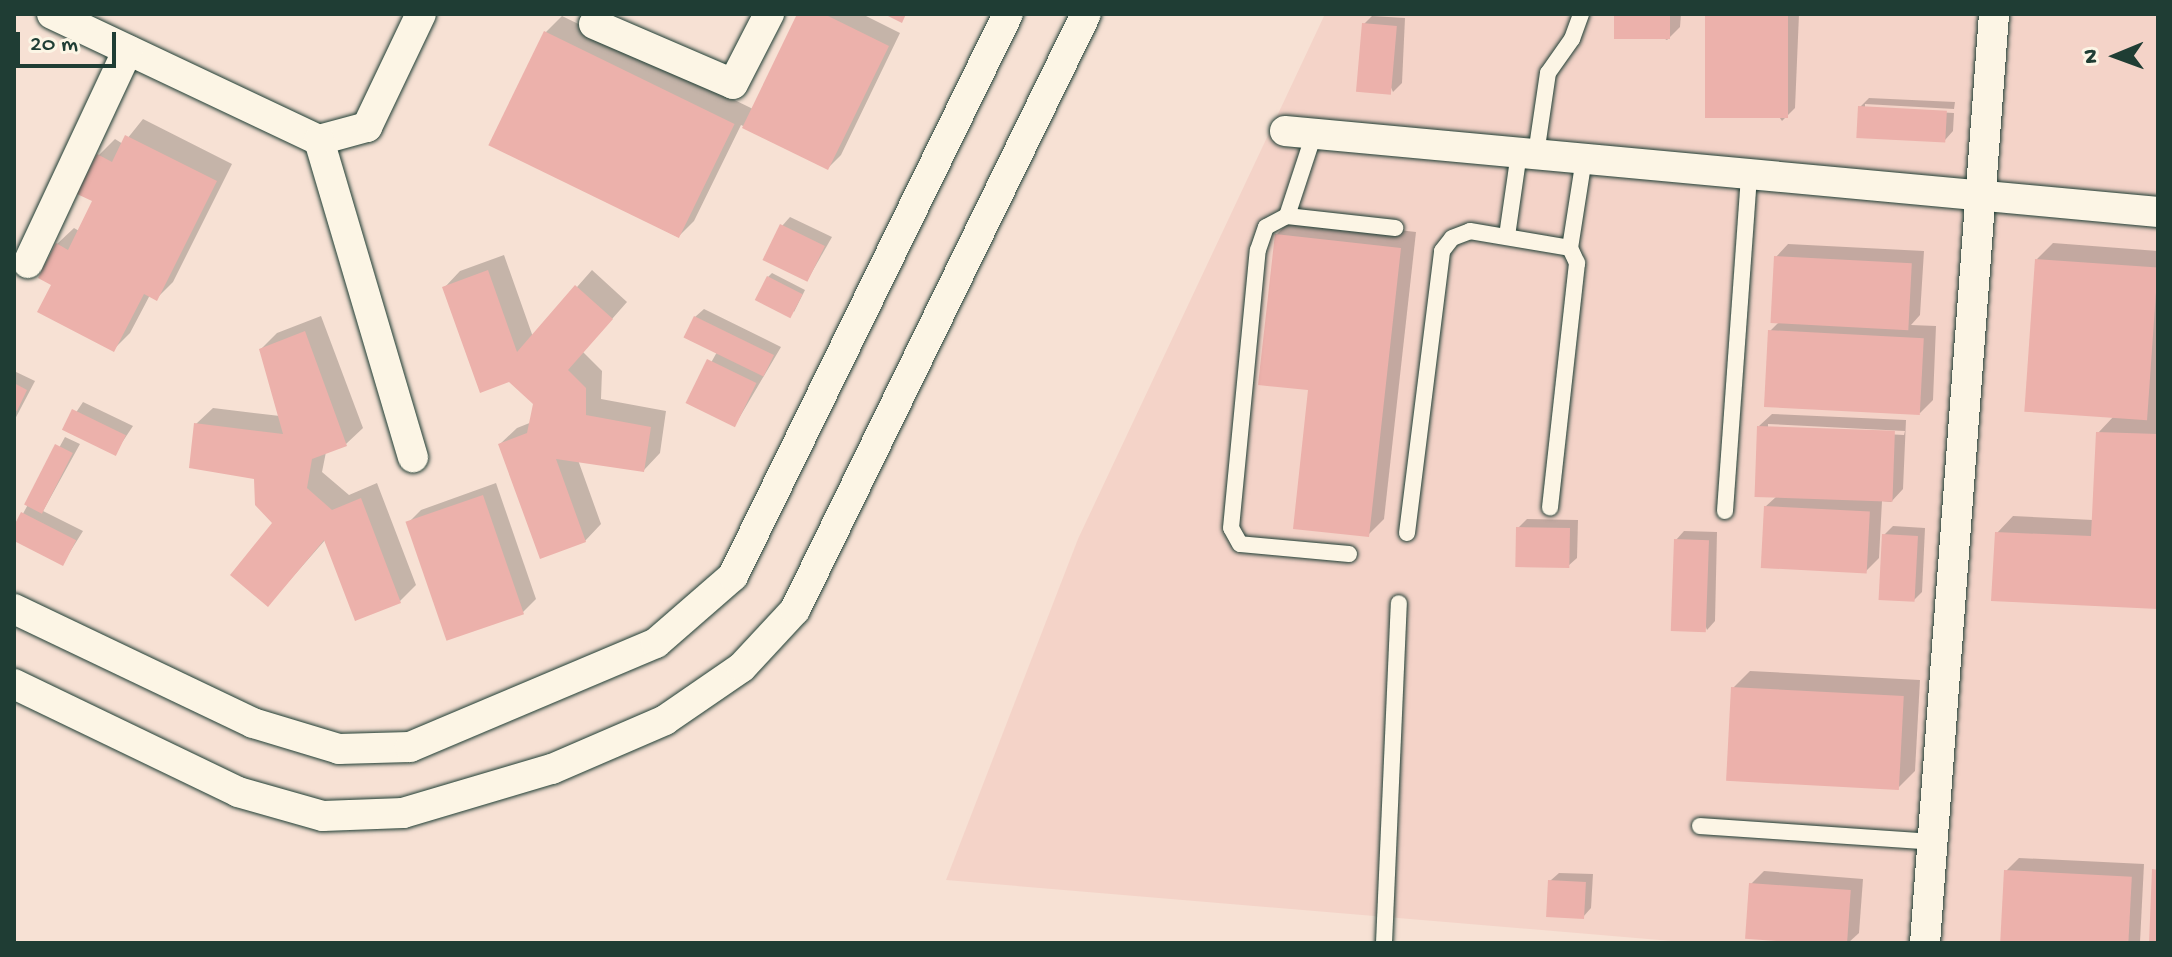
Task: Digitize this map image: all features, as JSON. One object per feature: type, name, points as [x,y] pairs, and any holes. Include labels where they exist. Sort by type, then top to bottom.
[{"type":"street","points":[[52,14],[319,140],[367,127],[421,14]]},
{"type":"street","points":[[594,24],[733,84],[769,14]]},
{"type":"street","points":[[14,609],[253,723],[339,749],[410,747],[656,643],[733,576],[1008,14]]},
{"type":"street","points":[[14,684],[238,792],[323,816],[403,813],[552,769],[665,720],[742,667],[795,610],[1086,14]]},
{"type":"street","points":[[1925,943],[1994,14]]},
{"type":"street","points":[[28,263],[128,50]]},
{"type":"street","points":[[1300,132],[2158,212]]},
{"type":"street","points":[[319,140],[413,457]]},
{"type":"lane","points":[[1507,236],[1548,73],[1572,39],[1581,14]]},
{"type":"lane","points":[[1287,216],[1300,132]]},
{"type":"lane","points":[[1550,508],[1576,280],[1570,248],[1584,159]]},
{"type":"lane","points":[[1725,511],[1749,175]]},
{"type":"lane","points":[[1349,554],[1240,544],[1231,528],[1258,250],[1266,227],[1287,216],[1395,228]]},
{"type":"lane","points":[[1407,533],[1442,251],[1452,238],[1470,231],[1570,248]]},
{"type":"lane","points":[[1384,943],[1399,603]]},
{"type":"lane","points":[[1700,826],[1932,842]]},
{"type":"shaded area","points":[[1325,14],[2158,14],[2158,943],[1695,943],[946,880],[1078,539]]},
{"type":"building","points":[[797,14],[824,14],[889,46],[828,170],[742,128]]},
{"type":"building","points":[[884,14],[906,14],[902,23]]},
{"type":"building","points":[[1614,14],[1670,14],[1670,39],[1614,39]]},
{"type":"building","points":[[1705,14],[1788,14],[1788,118],[1705,118]]},
{"type":"building","points":[[1362,23],[1397,26],[1391,95],[1356,92]]},
{"type":"building","points":[[544,31],[735,124],[679,238],[488,145]]},
{"type":"building","points":[[1858,106],[1947,111],[1945,143],[1856,138]]},
{"type":"building","points":[[125,135],[217,181],[157,301],[144,294],[114,352],[37,312],[51,285],[38,278],[56,243],[68,250],[92,201],[77,194],[97,154],[112,162]]},
{"type":"building","points":[[780,224],[825,246],[807,282],[762,260]]},
{"type":"building","points":[[1275,234],[1401,248],[1369,537],[1293,529],[1308,390],[1258,385]]},
{"type":"building","points":[[1774,256],[1912,263],[1908,330],[1770,323]]},
{"type":"building","points":[[2035,259],[2158,268],[2147,420],[2024,412]]},
{"type":"building","points":[[488,270],[517,352],[575,285],[613,319],[568,370],[586,388],[586,415],[651,427],[644,472],[556,459],[586,542],[540,559],[498,444],[527,433],[533,404],[509,382],[480,393],[442,287]]},
{"type":"building","points":[[767,276],[803,294],[790,318],[755,300]]},
{"type":"building","points":[[694,316],[774,355],[763,377],[683,338]]},
{"type":"building","points":[[1768,330],[1924,338],[1920,415],[1764,407]]},
{"type":"building","points":[[305,331],[347,446],[312,459],[307,488],[332,510],[361,498],[401,603],[355,621],[324,540],[268,607],[230,575],[272,523],[255,505],[254,479],[189,468],[194,423],[283,434],[259,349]]},
{"type":"building","points":[[707,359],[756,383],[735,427],[686,403]]},
{"type":"building","points":[[14,383],[27,390],[17,411],[14,410]]},
{"type":"building","points":[[72,409],[126,435],[116,456],[62,430]]},
{"type":"building","points":[[1757,426],[1895,431],[1892,502],[1755,497]]},
{"type":"building","points":[[2096,432],[2158,434],[2158,609],[1991,601],[1995,532],[2091,536]]},
{"type":"building","points":[[55,444],[73,453],[42,514],[24,505]]},
{"type":"building","points":[[483,495],[524,614],[446,641],[405,522]]},
{"type":"building","points":[[1764,506],[1870,512],[1867,573],[1761,568]]},
{"type":"building","points":[[21,512],[76,540],[63,566],[14,541],[14,526]]},
{"type":"building","points":[[1516,527],[1570,528],[1569,568],[1515,567]]},
{"type":"building","points":[[1882,534],[1918,536],[1914,602],[1879,600]]},
{"type":"building","points":[[1674,539],[1709,540],[1706,632],[1671,631]]},
{"type":"building","points":[[1731,687],[1904,696],[1899,790],[1726,781]]},
{"type":"building","points":[[2152,869],[2158,870],[2158,943],[2149,943]]},
{"type":"building","points":[[2004,870],[2132,877],[2128,943],[2000,943]]},
{"type":"building","points":[[1548,880],[1586,882],[1584,919],[1546,917]]},
{"type":"building","points":[[1749,883],[1851,890],[1847,943],[1745,939]]}]
